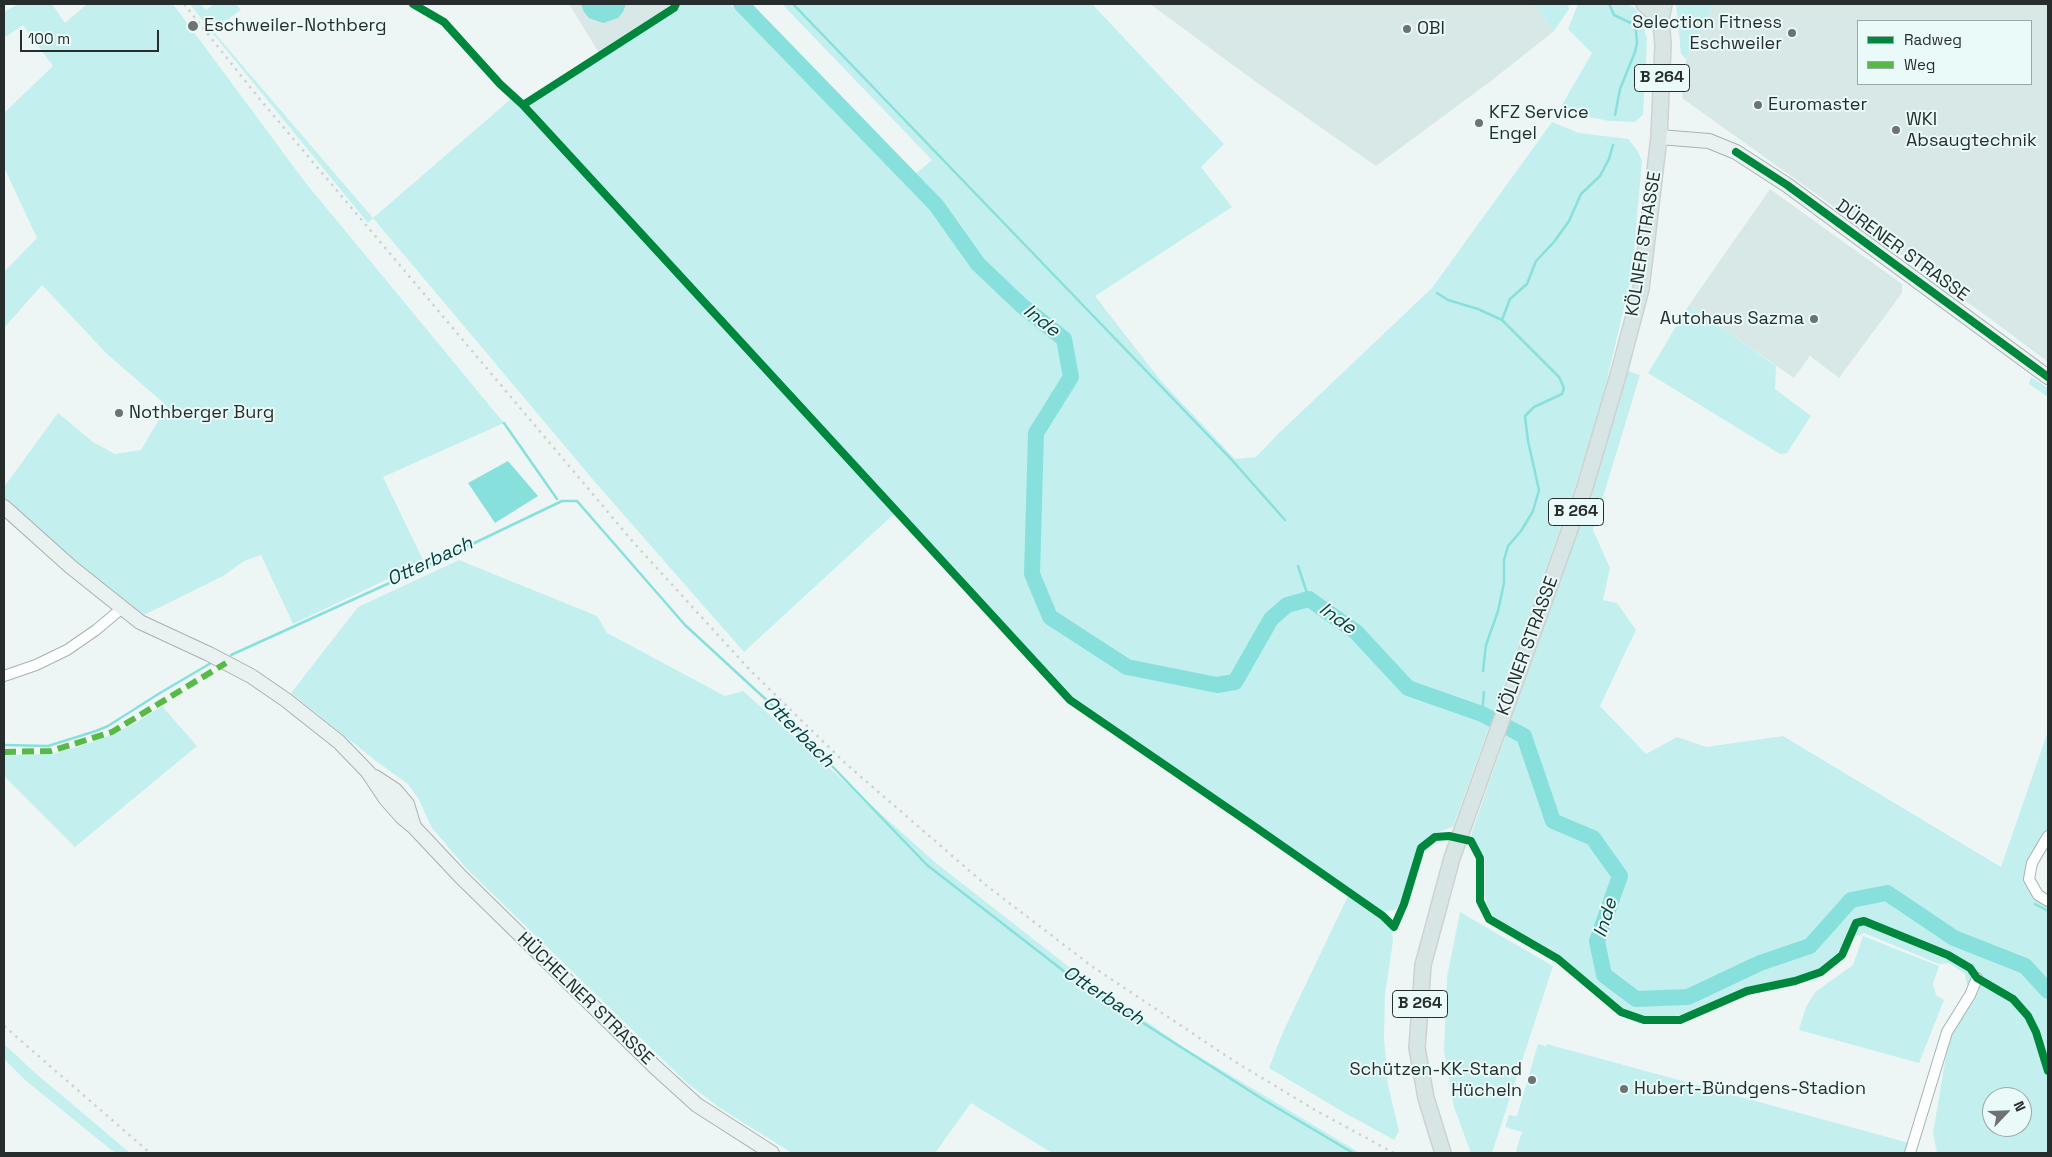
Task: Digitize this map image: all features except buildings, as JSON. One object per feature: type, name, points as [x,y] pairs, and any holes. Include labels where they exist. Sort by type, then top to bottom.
[{"type":"main road","points":[[1644,4],[1661,19]]},
{"type":"main road","name":"B 264","points":[[1653,4],[1661,19]]},
{"type":"main road","name":"B 264","points":[[1659,137],[1663,45],[1661,19],[1664,4]]},
{"type":"main road","name":"KÖLNER STRASSE","points":[[1443,1152],[1426,1098],[1417,1048],[1423,965],[1452,858],[1585,487],[1619,372],[1642,281],[1659,137]]},
{"type":"street","name":"DÜRENER STRASSE","points":[[1659,137],[1709,141],[1736,152],[1794,191],[2048,377]]},
{"type":"street","name":"HÜCHELNER STRASSE","points":[[4,507],[121,609],[140,622],[251,676],[286,700],[339,742],[368,772],[386,799],[402,817],[414,827],[466,883],[674,1085],[715,1118],[772,1153]]},
{"type":"street","points":[[4,676],[67,650],[96,630],[121,609]]},
{"type":"street","points":[[2048,836],[2032,863],[2029,879],[2038,895],[2048,901]]},
{"type":"street","points":[[1910,1153],[1947,1032],[1970,995],[1977,978]]},
{"type":"shaded area","points":[[18,4],[52,4],[65,23],[87,4],[173,4],[305,182],[504,423],[383,477],[424,562],[293,624],[261,555],[244,561],[223,576],[144,615],[128,605],[75,562],[4,498],[4,487],[58,413],[93,442],[115,454],[141,450],[167,406],[107,354],[42,285],[4,328],[4,272],[37,238],[4,167],[4,113],[53,66],[23,25],[4,38],[4,12]]},
{"type":"shaded area","points":[[190,4],[201,4],[206,10],[214,4],[236,4],[241,10],[212,30],[373,218],[368,223],[210,30]]},
{"type":"shaded area","points":[[569,4],[674,4],[599,53]]},
{"type":"shaded area","points":[[680,4],[730,4],[905,183],[932,160],[782,4],[1092,4],[1224,144],[1201,167],[1232,207],[1095,296],[1161,381],[1235,459],[1256,457],[1432,288],[1552,122],[1579,133],[1628,139],[1637,150],[1642,161],[1632,274],[1600,409],[1576,485],[1453,827],[1432,834],[1418,846],[1401,902],[1395,910],[1382,912],[1072,697],[721,317],[717,321],[895,513],[744,652],[595,482],[373,218],[511,99],[531,118],[535,115],[531,103],[676,10]]},
{"type":"shaded area","points":[[1150,4],[1534,4],[1554,31],[1491,81],[1376,166],[1256,82]]},
{"type":"shaded area","points":[[1534,4],[1568,4],[1569,9],[1554,31]]},
{"type":"shaded area","points":[[1578,4],[1628,4],[1635,8],[1642,20],[1647,40],[1643,115],[1635,122],[1609,121],[1585,116],[1562,105],[1592,53],[1568,29]]},
{"type":"shaded area","points":[[1676,4],[1714,4],[1686,59],[1681,54]]},
{"type":"shaded area","points":[[1714,4],[2048,4],[2048,362],[1992,320],[1682,98],[1686,59]]},
{"type":"shaded area","points":[[1770,189],[1902,284],[1902,293],[1839,378],[1810,356],[1794,378],[1689,305]]},
{"type":"shaded area","points":[[1689,305],[1776,366],[1775,389],[1811,416],[1787,453],[1780,454],[1648,373]]},
{"type":"shaded area","points":[[1628,371],[1640,375],[1593,530],[1610,568],[1603,600],[1617,603],[1636,630],[1600,706],[1646,754],[1677,737],[1706,747],[1783,736],[2001,867],[2048,731],[2048,832],[2026,880],[2048,904],[2048,1153],[1937,1153],[1933,1133],[1950,1032],[1975,992],[1967,986],[1965,974],[1949,963],[1939,964],[1864,933],[1860,935],[1848,934],[1838,952],[1819,970],[1793,979],[1746,987],[1709,1005],[1677,1016],[1644,1018],[1622,1010],[1559,956],[1494,918],[1485,900],[1485,857],[1471,835],[1591,490]]},
{"type":"shaded area","points":[[2031,377],[2048,388],[2048,397],[2029,384]]},
{"type":"shaded area","points":[[459,560],[597,616],[607,633],[725,696],[743,691],[936,863],[1073,970],[1180,1045],[1360,1153],[1052,1153],[971,1103],[935,1153],[792,1153],[720,1108],[687,1083],[466,868],[432,828],[418,798],[408,784],[291,693],[358,607]]},
{"type":"shaded area","points":[[162,706],[197,746],[75,847],[4,776],[4,755],[52,754],[74,748],[101,739],[132,725]]},
{"type":"shaded area","points":[[1348,896],[1382,919],[1392,929],[1393,941],[1385,995],[1384,1038],[1388,1085],[1399,1131],[1394,1140],[1269,1068],[1282,1034]]},
{"type":"shaded area","points":[[1460,912],[1553,966],[1492,1153],[1471,1153],[1454,1107],[1444,1051],[1447,977]]},
{"type":"shaded area","points":[[1863,936],[1939,966],[1933,984],[1936,995],[1944,1000],[1919,1063],[1799,1030],[1806,1007],[1815,992],[1853,965]]},
{"type":"shaded area","points":[[4,1044],[130,1153],[115,1153],[25,1080],[4,1059]]},
{"type":"shaded area","name":"Hubert-Bündgens-Stadion","points":[[1538,1044],[1546,1046],[1547,1044],[1909,1143],[1906,1153],[1518,1153],[1516,1150],[1522,1132],[1505,1127],[1509,1115],[1517,1116]]},
{"type":"water","points":[[581,4],[626,4],[618,18],[603,23],[589,18]]},
{"type":"water","points":[[508,461],[538,496],[495,523],[468,483]]},
{"type":"waterway","name":"Inde","points":[[741,4],[936,205],[978,264],[1021,305],[1064,339],[1071,377],[1036,433],[1032,574],[1050,617],[1127,667],[1217,685],[1235,682],[1271,619],[1287,605],[1309,599],[1356,632],[1408,688],[1482,714],[1524,736],[1553,821],[1593,838],[1620,876],[1597,941],[1604,975],[1636,999],[1688,997],[1760,963],[1810,946],[1851,900],[1887,893],[1954,938],[2025,966],[2048,991]]},
{"type":"waterway","points":[[793,4],[1231,459],[1285,520]]},
{"type":"waterway","points":[[1610,6],[1614,15],[1633,24],[1637,43],[1620,89],[1615,115]]},
{"type":"waterway","points":[[1483,671],[1486,645],[1498,611],[1504,583],[1504,560],[1508,546],[1521,531],[1533,511],[1539,490],[1528,441],[1525,416],[1534,407],[1562,394],[1564,388],[1559,377],[1502,320],[1510,299],[1527,284],[1536,261],[1554,242],[1569,221],[1581,194],[1600,176],[1609,159],[1613,145]]},
{"type":"waterway","points":[[1437,293],[1448,300],[1478,309],[1502,320]]},
{"type":"waterway","points":[[504,423],[557,499]]},
{"type":"waterway","name":"Otterbach","points":[[231,655],[416,571],[562,501],[577,501],[685,625],[785,717],[927,865],[1074,979],[1264,1100],[1353,1153]]},
{"type":"waterway","points":[[1298,566],[1309,599]]},
{"type":"waterway","name":"Otterbach","points":[[4,745],[48,746],[96,731],[108,726],[211,663]]},
{"type":"waterway","points":[[1482,714],[1484,692]]},
{"type":"waterway","points":[[2035,904],[2048,911]]},
{"type":"railway","points":[[184,4],[258,97],[634,543],[749,669],[845,763],[987,886],[1093,967],[1234,1061],[1315,1110],[1394,1153]]},
{"type":"railway","points":[[4,1026],[150,1153]]},
{"type":"marked path","points":[[4,752],[51,751],[112,732],[226,663]]},
{"type":"cycle path","points":[[413,4],[444,22],[500,84],[523,105],[1070,700],[1383,916],[1394,927],[1404,904],[1421,848],[1435,837],[1449,836],[1471,841],[1480,858],[1480,901],[1489,919],[1558,959],[1621,1012],[1644,1020],[1680,1020],[1747,991],[1795,981],[1821,972],[1842,955],[1856,923],[1864,921],[1948,955],[1970,968],[1977,978],[2013,999],[2028,1016],[2036,1032],[2048,1071]]},
{"type":"cycle path","points":[[523,105],[674,8],[676,4]]},
{"type":"cycle path","points":[[1736,152],[1787,185],[2048,377]]},
{"type":"place","name":"Eschweiler-Nothberg","points":[[193,26]]},
{"type":"place","name":"OBI","points":[[1407,29]]},
{"type":"place","name":"Selection Fitness Eschweiler","points":[[1792,33]]},
{"type":"place","name":"Euromaster","points":[[1758,105]]},
{"type":"place","name":"KFZ Service Engel","points":[[1479,123]]},
{"type":"place","name":"WKI Absaugtechnik","points":[[1896,130]]},
{"type":"place","name":"Autohaus Sazma","points":[[1814,319]]},
{"type":"place","name":"Nothberger Burg","points":[[119,413]]},
{"type":"place","name":"Schützen-KK-Stand Hücheln","points":[[1532,1080]]},
{"type":"place","name":"Hubert-Bündgens-Stadion","points":[[1624,1089]]}]
